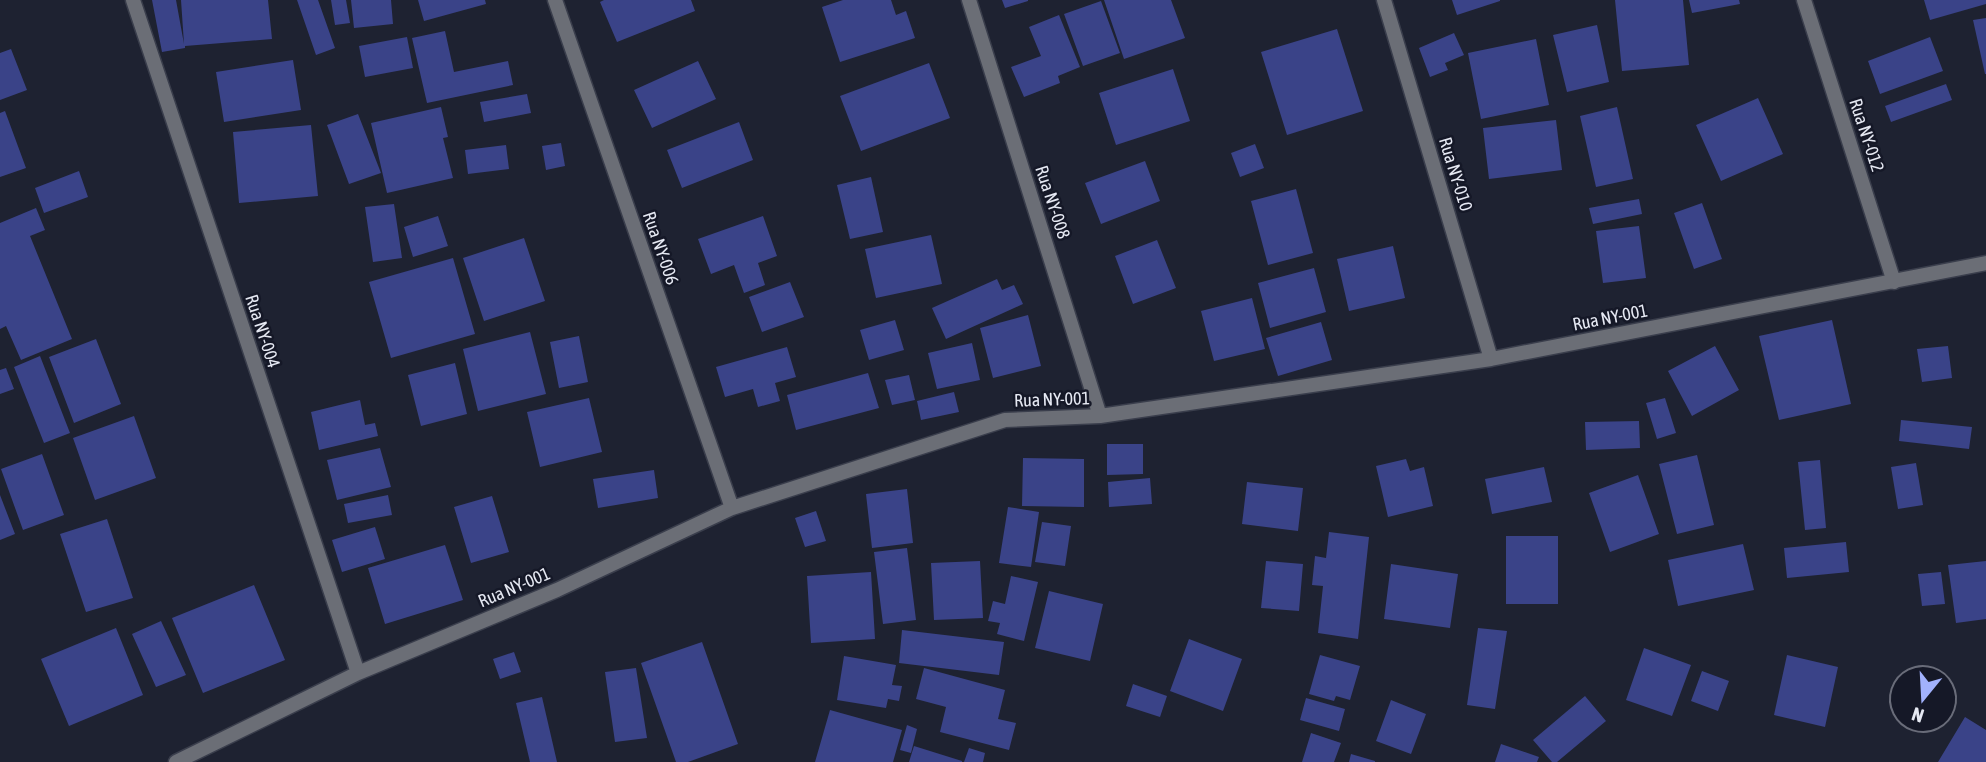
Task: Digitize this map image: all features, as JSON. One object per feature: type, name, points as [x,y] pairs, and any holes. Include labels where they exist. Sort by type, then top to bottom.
[{"type":"street","name":"Rua NY-004","points":[[133,0],[358,673]]},
{"type":"street","name":"Rua NY-006","points":[[555,0],[732,508]]},
{"type":"street","name":"Rua NY-008","points":[[969,0],[1100,416]]},
{"type":"street","name":"Rua NY-010","points":[[1384,0],[1491,359]]},
{"type":"street","name":"Rua NY-012","points":[[1804,0],[1894,282]]},
{"type":"street","name":"Rua NY-001","points":[[185,760],[358,673],[557,590],[732,508],[1005,420],[1100,416],[1491,359],[1986,263]]},
{"type":"building","points":[[152,0],[176,0],[184,44],[181,0],[268,0],[272,39],[185,46],[162,52]]},
{"type":"building","points":[[297,0],[318,0],[335,48],[316,55]]},
{"type":"building","points":[[331,0],[346,0],[350,23],[335,25]]},
{"type":"building","points":[[351,0],[391,0],[393,24],[354,28]]},
{"type":"building","points":[[418,0],[485,0],[486,4],[424,21]]},
{"type":"building","points":[[691,0],[695,11],[617,42],[600,2]]},
{"type":"building","points":[[843,0],[891,0],[896,15],[906,11],[915,38],[840,62],[822,7]]},
{"type":"building","points":[[1002,0],[1028,0],[1028,1],[1005,8]]},
{"type":"building","points":[[1104,0],[1171,0],[1185,38],[1124,59]]},
{"type":"building","points":[[1452,0],[1500,0],[1500,1],[1457,15]]},
{"type":"building","points":[[1615,0],[1683,0],[1689,65],[1622,71]]},
{"type":"building","points":[[1689,0],[1739,0],[1740,4],[1692,13]]},
{"type":"building","points":[[1924,0],[1986,0],[1986,4],[1930,20]]},
{"type":"building","points":[[1101,1],[1120,53],[1083,66],[1064,14]]},
{"type":"building","points":[[1059,15],[1080,67],[1058,76],[1060,83],[1024,97],[1011,67],[1041,56],[1029,27]]},
{"type":"building","points":[[1986,18],[1986,74],[1985,74],[1973,20]]},
{"type":"building","points":[[1597,25],[1609,82],[1567,92],[1553,35]]},
{"type":"building","points":[[1337,29],[1363,111],[1287,135],[1261,52]]},
{"type":"building","points":[[445,31],[454,72],[508,61],[513,85],[427,103],[412,38]]},
{"type":"building","points":[[1454,33],[1464,55],[1445,63],[1448,70],[1430,77],[1419,48]]},
{"type":"building","points":[[407,37],[413,68],[365,77],[359,46]]},
{"type":"building","points":[[1930,37],[1943,71],[1880,94],[1868,61]]},
{"type":"building","points":[[1536,39],[1549,105],[1481,119],[1468,53]]},
{"type":"building","points":[[11,49],[27,90],[0,100],[0,53]]},
{"type":"building","points":[[293,60],[301,110],[224,122],[216,72]]},
{"type":"building","points":[[698,61],[716,99],[652,128],[634,90]]},
{"type":"building","points":[[929,63],[950,118],[861,151],[840,96]]},
{"type":"building","points":[[1173,69],[1190,121],[1116,145],[1099,93]]},
{"type":"building","points":[[1946,84],[1952,100],[1891,122],[1885,106]]},
{"type":"building","points":[[527,94],[531,113],[484,122],[480,102]]},
{"type":"building","points":[[1758,98],[1783,154],[1721,181],[1696,125]]},
{"type":"building","points":[[441,107],[448,137],[443,138],[453,178],[387,193],[371,123]]},
{"type":"building","points":[[1617,107],[1633,179],[1596,187],[1580,116]]},
{"type":"building","points":[[5,111],[26,168],[0,177],[0,113]]},
{"type":"building","points":[[358,114],[381,173],[349,184],[327,125]]},
{"type":"building","points":[[1556,120],[1562,170],[1489,179],[1483,128]]},
{"type":"building","points":[[739,122],[753,160],[682,188],[667,150]]},
{"type":"building","points":[[311,125],[318,196],[239,203],[233,132]]},
{"type":"building","points":[[561,143],[565,166],[546,170],[542,146]]},
{"type":"building","points":[[1255,144],[1264,168],[1240,177],[1231,153]]},
{"type":"building","points":[[506,145],[509,169],[468,174],[465,150]]},
{"type":"building","points":[[1145,161],[1160,201],[1101,224],[1085,183]]},
{"type":"building","points":[[79,171],[88,197],[44,213],[35,188]]},
{"type":"building","points":[[871,177],[883,232],[850,239],[837,185]]},
{"type":"building","points":[[1296,189],[1313,253],[1268,265],[1251,201]]},
{"type":"building","points":[[1639,199],[1642,214],[1593,224],[1589,208]]},
{"type":"building","points":[[1702,203],[1722,259],[1694,269],[1674,213]]},
{"type":"building","points":[[394,204],[402,258],[373,262],[365,207]]},
{"type":"building","points":[[36,208],[45,230],[30,236],[72,339],[21,360],[6,326],[0,329],[0,223]]},
{"type":"building","points":[[438,216],[448,246],[413,257],[404,227]]},
{"type":"building","points":[[763,216],[777,256],[758,263],[765,285],[744,293],[734,265],[711,274],[698,239]]},
{"type":"building","points":[[1639,226],[1646,278],[1603,283],[1596,231]]},
{"type":"building","points":[[931,235],[942,284],[876,298],[865,249]]},
{"type":"building","points":[[524,238],[545,301],[484,321],[463,258]]},
{"type":"building","points":[[1157,240],[1176,288],[1133,304],[1115,256]]},
{"type":"building","points":[[1393,246],[1405,298],[1349,311],[1337,259]]},
{"type":"building","points":[[453,258],[475,334],[391,358],[369,282]]},
{"type":"building","points":[[1314,268],[1326,312],[1270,328],[1258,283]]},
{"type":"building","points":[[997,279],[1002,290],[1014,285],[1023,304],[946,339],[932,308]]},
{"type":"building","points":[[790,282],[804,317],[762,332],[749,297]]},
{"type":"building","points":[[1252,298],[1265,349],[1214,361],[1201,311]]},
{"type":"building","points":[[1028,315],[1041,366],[993,378],[980,328]]},
{"type":"building","points":[[895,320],[904,350],[869,360],[860,330]]},
{"type":"building","points":[[1832,320],[1851,404],[1779,420],[1759,336]]},
{"type":"building","points":[[1321,322],[1332,360],[1278,376],[1266,338]]},
{"type":"building","points":[[530,332],[546,394],[478,411],[463,349]]},
{"type":"building","points":[[579,336],[588,382],[559,388],[550,342]]},
{"type":"building","points":[[96,339],[121,404],[74,423],[49,357]]},
{"type":"building","points":[[972,343],[980,380],[937,389],[928,353]]},
{"type":"building","points":[[1715,346],[1739,390],[1692,416],[1668,371]]},
{"type":"building","points":[[1948,346],[1952,378],[1922,382],[1917,349]]},
{"type":"building","points":[[787,347],[796,377],[775,383],[780,401],[758,407],[753,389],[725,397],[716,367]]},
{"type":"building","points":[[40,356],[70,433],[44,443],[14,367]]},
{"type":"building","points":[[455,363],[467,414],[421,426],[408,375]]},
{"type":"building","points":[[6,368],[14,389],[0,394],[0,370]]},
{"type":"building","points":[[868,373],[879,408],[796,430],[787,395]]},
{"type":"building","points":[[909,375],[915,400],[892,405],[885,380]]},
{"type":"building","points":[[954,392],[959,412],[921,420],[917,401]]},
{"type":"building","points":[[589,398],[602,452],[540,467],[527,412]]},
{"type":"building","points":[[1665,398],[1676,433],[1657,439],[1646,403]]},
{"type":"building","points":[[360,400],[365,425],[375,423],[378,436],[319,450],[311,412]]},
{"type":"building","points":[[134,416],[156,478],[95,500],[73,438]]},
{"type":"building","points":[[1901,420],[1972,427],[1969,449],[1899,441]]},
{"type":"building","points":[[1639,421],[1640,448],[1586,450],[1585,422]]},
{"type":"building","points":[[1107,444],[1143,444],[1143,474],[1107,475]]},
{"type":"building","points":[[380,448],[391,487],[337,500],[327,460]]},
{"type":"building","points":[[42,454],[64,515],[23,530],[1,469]]},
{"type":"building","points":[[1697,455],[1714,525],[1677,534],[1659,464]]},
{"type":"building","points":[[1023,458],[1084,459],[1084,507],[1022,506]]},
{"type":"building","points":[[1406,459],[1410,471],[1424,467],[1433,506],[1388,517],[1376,466]]},
{"type":"building","points":[[1820,460],[1826,528],[1805,530],[1798,462]]},
{"type":"building","points":[[1916,463],[1923,505],[1898,509],[1891,467]]},
{"type":"building","points":[[1544,467],[1552,502],[1492,514],[1485,479]]},
{"type":"building","points":[[654,470],[658,498],[598,508],[593,479]]},
{"type":"building","points":[[1638,475],[1659,534],[1610,552],[1589,493]]},
{"type":"building","points":[[1150,478],[1152,504],[1109,507],[1108,482]]},
{"type":"building","points":[[1247,482],[1303,488],[1298,531],[1242,524]]},
{"type":"building","points":[[907,489],[913,543],[872,548],[866,494]]},
{"type":"building","points":[[0,495],[15,534],[0,540]]},
{"type":"building","points":[[388,495],[392,515],[348,523],[344,504]]},
{"type":"building","points":[[492,496],[509,552],[471,563],[454,507]]},
{"type":"building","points":[[1008,507],[1039,512],[1031,567],[999,563]]},
{"type":"building","points":[[816,511],[826,541],[805,547],[795,518]]},
{"type":"building","points":[[107,519],[133,598],[86,612],[60,534]]},
{"type":"building","points":[[1042,522],[1071,526],[1065,566],[1035,562]]},
{"type":"building","points":[[375,527],[385,559],[342,572],[332,540]]},
{"type":"building","points":[[1329,532],[1369,537],[1358,639],[1318,633],[1323,586],[1312,585],[1315,556],[1326,558]]},
{"type":"building","points":[[1506,536],[1558,536],[1558,604],[1506,604]]},
{"type":"building","points":[[1846,542],[1849,572],[1787,578],[1784,548]]},
{"type":"building","points":[[1743,544],[1754,590],[1678,606],[1668,560]]},
{"type":"building","points":[[445,545],[463,600],[385,624],[368,568]]},
{"type":"building","points":[[907,548],[916,620],[883,624],[874,552]]},
{"type":"building","points":[[980,561],[983,618],[934,620],[931,563]]},
{"type":"building","points":[[1266,561],[1303,564],[1299,611],[1261,608]]},
{"type":"building","points":[[1986,561],[1986,619],[1956,623],[1948,565]]},
{"type":"building","points":[[1391,564],[1458,574],[1450,628],[1384,619]]},
{"type":"building","points":[[871,572],[875,639],[811,643],[807,576]]},
{"type":"building","points":[[1941,572],[1945,604],[1922,606],[1918,574]]},
{"type":"building","points":[[1011,576],[1038,582],[1024,641],[997,634],[1000,623],[988,621],[993,601],[1005,604]]},
{"type":"building","points":[[254,585],[285,660],[203,693],[172,618]]},
{"type":"building","points":[[1049,591],[1103,604],[1090,661],[1035,648]]},
{"type":"building","points":[[161,621],[186,675],[156,687],[132,634]]},
{"type":"building","points":[[116,628],[143,695],[69,726],[41,659]]},
{"type":"building","points":[[1478,628],[1507,631],[1495,709],[1467,705]]},
{"type":"building","points":[[902,630],[1004,642],[999,675],[899,663]]},
{"type":"building","points":[[1189,639],[1242,659],[1223,711],[1170,691]]},
{"type":"building","points":[[702,642],[738,744],[688,762],[676,762],[641,663]]},
{"type":"building","points":[[1644,648],[1691,665],[1672,716],[1626,700]]},
{"type":"building","points":[[514,652],[521,672],[500,679],[493,659]]},
{"type":"building","points":[[1320,655],[1360,666],[1350,700],[1336,696],[1334,701],[1309,694]]},
{"type":"building","points":[[1787,655],[1838,667],[1825,727],[1774,715]]},
{"type":"building","points":[[844,656],[896,665],[892,685],[902,686],[899,701],[888,699],[886,708],[837,700]]},
{"type":"building","points":[[636,668],[647,738],[615,742],[605,672]]},
{"type":"building","points":[[924,668],[1005,690],[998,719],[1016,723],[1009,750],[940,732],[946,707],[916,699]]},
{"type":"building","points":[[1702,671],[1729,681],[1718,711],[1691,701]]},
{"type":"building","points":[[1133,684],[1167,696],[1160,717],[1126,706]]},
{"type":"building","points":[[1585,696],[1606,721],[1557,762],[1552,762],[1533,740]]},
{"type":"building","points":[[542,697],[557,762],[530,762],[516,703]]},
{"type":"building","points":[[1306,698],[1345,709],[1339,731],[1300,720]]},
{"type":"building","points":[[1391,700],[1426,714],[1411,754],[1376,741]]},
{"type":"building","points":[[830,710],[902,730],[893,762],[815,762]]},
{"type":"building","points":[[1965,717],[1986,730],[1986,762],[1938,762],[1955,734],[1958,734]]},
{"type":"building","points":[[907,725],[917,729],[911,753],[900,750]]},
{"type":"building","points":[[1311,733],[1341,743],[1334,762],[1302,762]]},
{"type":"building","points":[[1501,744],[1539,757],[1537,762],[1495,762]]},
{"type":"building","points":[[914,746],[962,761],[962,762],[909,762]]},
{"type":"building","points":[[969,748],[985,753],[983,762],[964,762]]},
{"type":"building","points":[[1351,754],[1375,761],[1375,762],[1349,762]]}]
